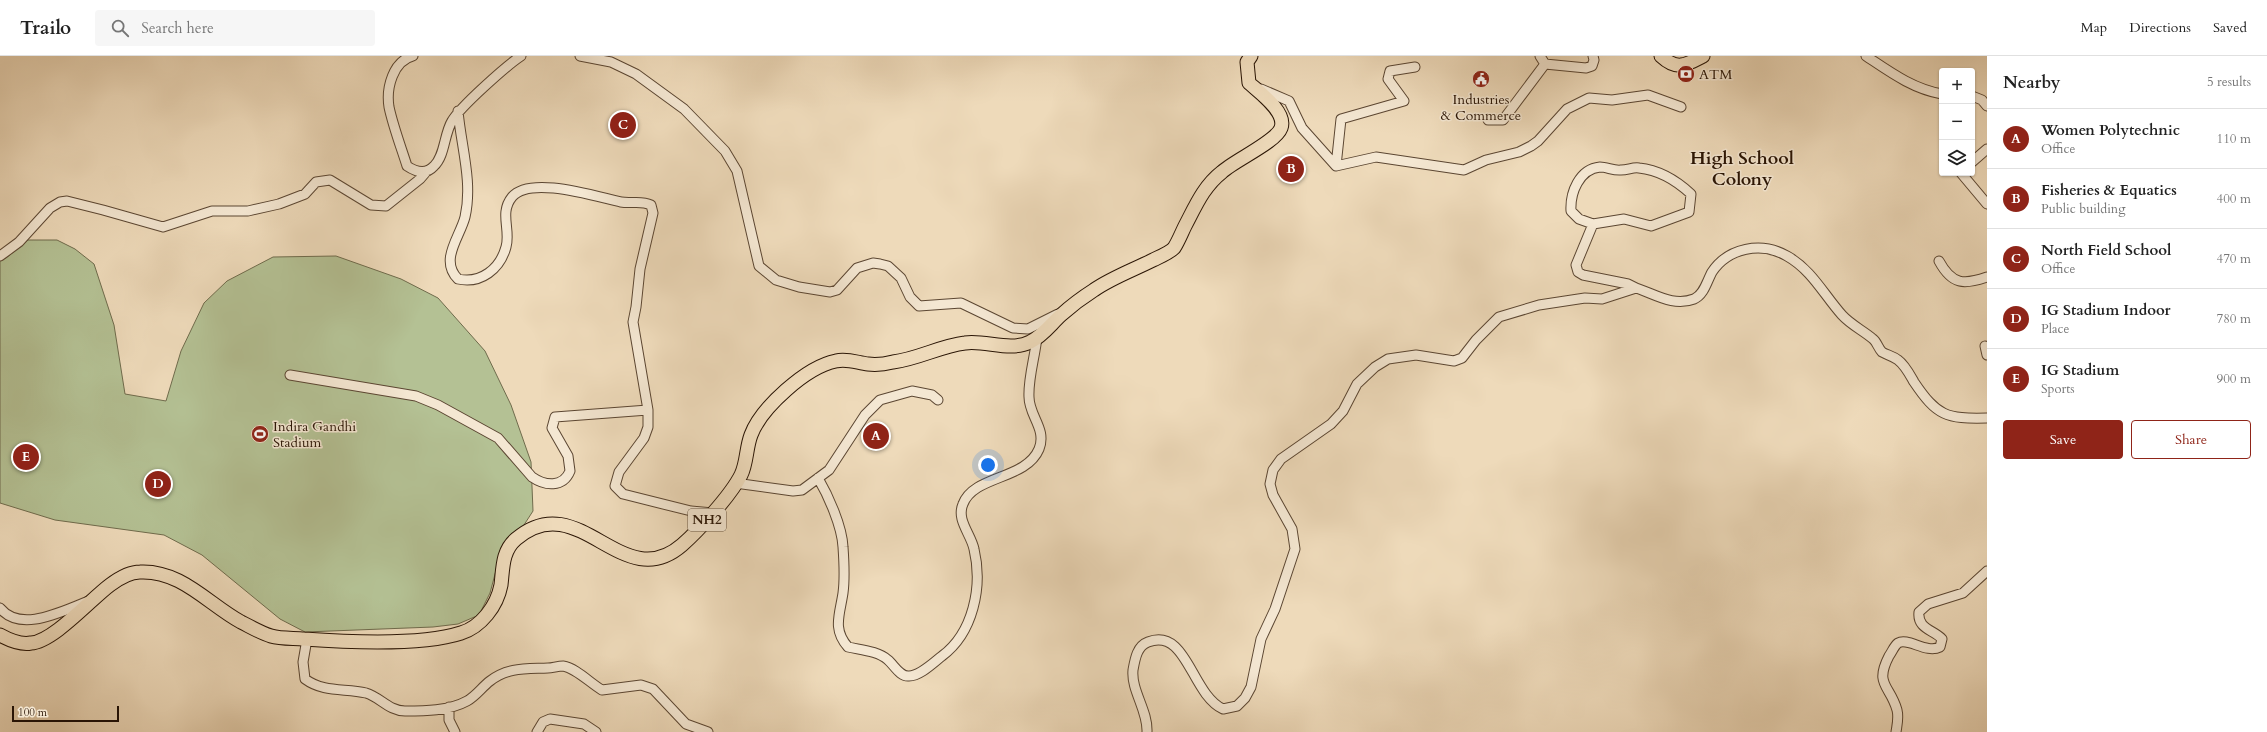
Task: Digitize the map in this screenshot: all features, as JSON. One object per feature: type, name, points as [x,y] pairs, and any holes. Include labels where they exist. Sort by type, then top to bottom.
[{"type":"highway","points":[[1249,83],[1247,62],[1251,56]]},
{"type":"highway","points":[[1661,56],[1674,65],[1686,65],[1703,56]]},
{"type":"highway","name":"NH2","points":[[0,635],[12,641],[30,644],[45,640],[90,600],[115,581],[136,572],[161,574],[190,586],[216,607],[241,622],[274,637],[337,641],[400,641],[463,633],[477,625],[491,610],[500,588],[505,556],[510,546],[519,536],[541,526],[550,524],[570,526],[588,533],[618,553],[645,560],[664,557],[681,546],[713,513],[742,474],[750,438],[757,422],[797,381],[835,361],[849,360],[871,364],[898,362],[965,342],[1018,346],[1032,342],[1095,289],[1173,249],[1205,188],[1239,159],[1272,138],[1281,127],[1282,117],[1272,104],[1249,83]]},
{"type":"street","points":[[413,56],[399,63],[394,72],[389,106],[407,166],[414,171],[426,172]]},
{"type":"street","points":[[0,256],[8,251],[39,222],[50,208],[60,202],[67,201],[162,227],[212,211],[248,211],[279,204],[300,197],[309,187],[323,180],[330,180],[371,205],[386,206],[435,166],[447,132],[458,111],[520,56]]},
{"type":"street","points":[[580,56],[611,62],[636,74],[684,109],[725,151],[737,171],[759,266],[776,280],[799,287],[830,292],[837,290],[857,268],[873,263],[888,266],[901,278],[910,297],[920,306],[961,303],[1013,328],[1028,328],[1071,308]]},
{"type":"street","points":[[1488,120],[1504,120],[1542,60],[1586,68],[1592,66],[1594,60],[1593,56]]},
{"type":"street","points":[[1866,56],[1912,85],[1939,93]]},
{"type":"street","points":[[1336,166],[1341,119],[1404,101],[1388,79],[1390,71],[1415,67]]},
{"type":"street","points":[[1249,83],[1289,101],[1302,128],[1336,166]]},
{"type":"street","points":[[1336,166],[1376,157],[1464,170],[1486,160],[1519,152],[1531,146],[1538,141],[1567,109],[1589,98],[1612,100],[1648,95],[1680,107]]},
{"type":"street","points":[[1975,97],[1982,100],[1987,106]]},
{"type":"street","points":[[458,111],[464,149],[468,193],[464,219],[456,236],[450,263],[453,274],[458,279],[476,280],[488,275],[498,263],[506,246],[505,214],[512,198],[526,188],[562,189],[621,202],[646,203],[651,205],[653,213],[640,269],[633,327],[648,410],[647,432],[615,479],[618,490],[622,494],[691,511],[713,513]]},
{"type":"street","points":[[1975,159],[1987,149]]},
{"type":"street","points":[[1601,167],[1622,170],[1639,168],[1653,171],[1682,186],[1691,194],[1689,212],[1651,226],[1624,219],[1593,224],[1584,222],[1574,215],[1571,211],[1570,202],[1582,174],[1590,169],[1601,167]]},
{"type":"street","points":[[1964,176],[1987,204]]},
{"type":"street","points":[[1593,224],[1576,265],[1578,272],[1628,284],[1665,300],[1680,302],[1696,299],[1704,289],[1721,260],[1731,254],[1750,249],[1771,248],[1787,255],[1803,266],[1825,291],[1842,315],[1874,340],[1881,351],[1898,360],[1929,403],[1936,410],[1954,417],[1987,418]]},
{"type":"street","points":[[1939,261],[1946,272],[1960,282],[1966,283],[1987,277]]},
{"type":"street","points":[[1147,732],[1147,721],[1133,677],[1133,670],[1138,652],[1145,643],[1154,639],[1166,640],[1175,644],[1208,699],[1215,705],[1223,709],[1231,709],[1245,698],[1255,675],[1261,639],[1277,603],[1295,549],[1292,529],[1273,495],[1270,484],[1271,476],[1281,459],[1318,434],[1335,420],[1343,411],[1357,384],[1374,367],[1388,359],[1416,355],[1454,362],[1462,358],[1480,336],[1499,317],[1539,305],[1585,298],[1602,299],[1636,288]]},
{"type":"street","points":[[818,478],[831,501],[843,545],[843,592],[838,626],[840,636],[848,647],[880,654],[904,676],[916,674],[958,642],[968,624],[972,610],[977,579],[976,562],[972,544],[960,513],[963,503],[977,488],[1017,470],[1031,460],[1038,450],[1041,441],[1041,430],[1031,410],[1029,397],[1038,338]]},
{"type":"street","points":[[1985,346],[1987,356]]},
{"type":"street","points":[[290,375],[416,396],[438,405],[498,438],[532,477],[538,481],[552,485],[562,481],[570,471],[568,456],[552,428],[555,417],[648,410]]},
{"type":"street","points":[[735,483],[793,491],[802,490],[829,470],[864,415],[880,400],[912,391],[932,395],[938,400]]},
{"type":"street","points":[[1896,732],[1898,717],[1897,709],[1882,674],[1894,647],[1899,643],[1905,642],[1930,649],[1940,648],[1942,640],[1922,625],[1919,620],[1919,612],[1928,604],[1955,597],[1963,593],[1987,572]]},
{"type":"street","points":[[0,608],[9,617],[30,620],[46,617],[90,600]]},
{"type":"street","points":[[307,639],[304,672],[305,679],[310,683],[323,688],[368,693],[391,708],[403,711],[449,707],[468,701],[488,681],[500,674],[514,669],[562,666],[572,670],[602,690],[641,685],[653,689],[686,724],[708,732]]},
{"type":"street","points":[[449,707],[449,720],[455,732]]},
{"type":"street","points":[[537,732],[543,722],[550,719],[584,724],[596,732]]},
{"type":"green space","name":"Indira Gandhi Stadium","points":[[28,240],[57,240],[75,249],[94,264],[114,325],[125,394],[166,401],[181,351],[204,303],[227,281],[273,257],[336,256],[401,279],[438,298],[485,351],[511,405],[531,462],[533,511],[522,528],[503,544],[490,593],[479,615],[458,624],[433,627],[305,632],[280,619],[202,555],[164,535],[55,520],[0,503],[0,259],[6,258]]},
{"type":"place","name":"ATM","points":[[1686,74]]},
{"type":"place","name":"Industries & Commerce","points":[[1481,79]]},
{"type":"place","name":"North Field School","points":[[623,125]]},
{"type":"place","name":"Fisheries & Equatics","points":[[1291,169]]},
{"type":"place","name":"Indira Gandhi Stadium","points":[[260,434]]},
{"type":"place","name":"Women Polytechnic","points":[[876,436]]},
{"type":"place","name":"IG Stadium","points":[[26,457]]},
{"type":"place","name":"IG Stadium Indoor","points":[[158,484]]},
{"type":"district","name":"High School Colony","points":[[1742,168]]}]
